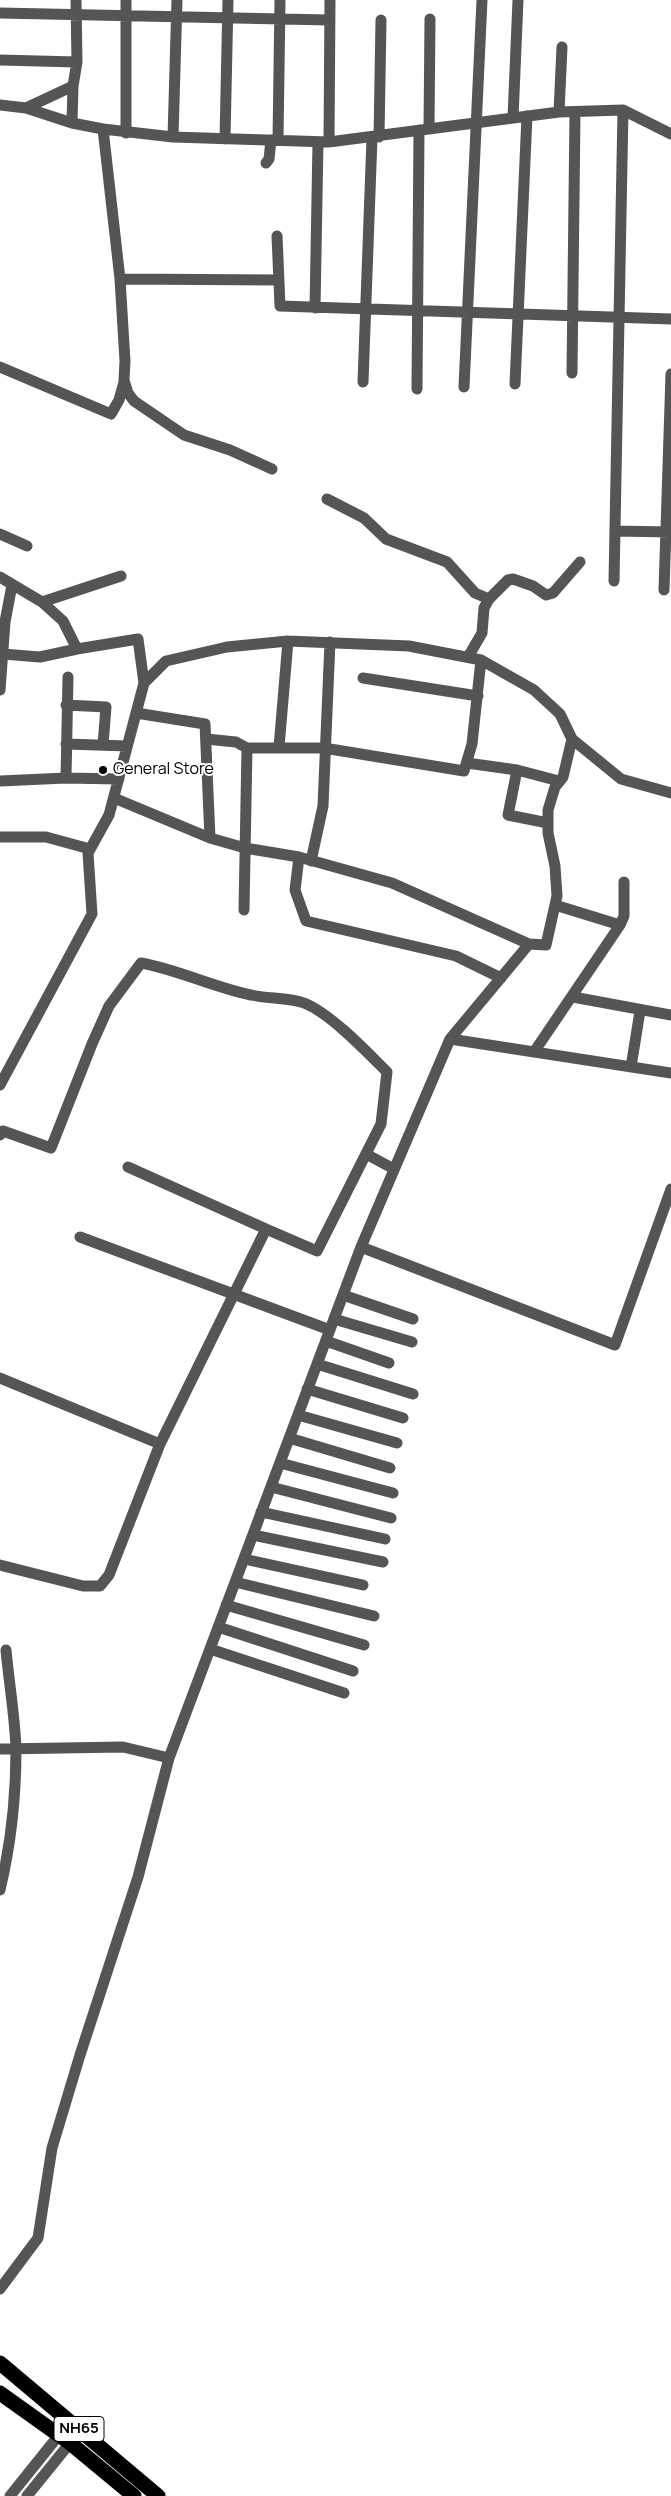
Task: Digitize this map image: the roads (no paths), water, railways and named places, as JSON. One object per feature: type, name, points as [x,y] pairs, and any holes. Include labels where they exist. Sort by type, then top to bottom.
[{"type":"highway","name":"NH65","points":[[0,2363],[158,2496]]},
{"type":"highway","name":"NH65","points":[[0,2392],[65,2438],[132,2495]]},
{"type":"street","points":[[72,123],[73,86],[78,62],[76,0]]},
{"type":"street","points":[[126,0],[126,134]]},
{"type":"street","points":[[173,138],[178,0]]},
{"type":"street","points":[[224,139],[228,0]]},
{"type":"street","points":[[266,163],[269,159],[274,140],[280,0]]},
{"type":"street","points":[[316,308],[330,0]]},
{"type":"street","points":[[464,387],[482,0]]},
{"type":"street","points":[[513,118],[518,0]]},
{"type":"street","points":[[0,13],[329,20]]},
{"type":"street","points":[[417,389],[424,129],[430,19]]},
{"type":"street","points":[[364,382],[381,20]]},
{"type":"street","points":[[559,112],[562,47]]},
{"type":"street","points":[[0,60],[78,62]]},
{"type":"street","points":[[26,108],[73,86]]},
{"type":"street","points":[[0,105],[26,108],[72,123],[126,134],[173,138],[324,142],[376,138],[424,129],[559,112],[623,110],[671,134]]},
{"type":"street","points":[[614,581],[623,110]]},
{"type":"street","points":[[572,373],[575,112]]},
{"type":"street","points":[[515,384],[527,116]]},
{"type":"street","points":[[0,367],[111,414],[119,400],[124,380],[125,361],[120,279],[103,129]]},
{"type":"street","points":[[277,236],[280,306],[671,319]]},
{"type":"street","points":[[120,279],[279,280]]},
{"type":"street","points":[[664,590],[668,532],[671,374]]},
{"type":"street","points":[[124,380],[128,393],[134,401],[184,435],[230,450],[272,469]]},
{"type":"street","points":[[327,499],[364,518],[386,539],[447,562],[478,596],[489,599]]},
{"type":"street","points":[[615,531],[668,532]]},
{"type":"street","points":[[0,534],[27,546]]},
{"type":"street","points":[[468,657],[482,633],[484,608],[489,599],[508,580],[513,579],[533,586],[546,595],[553,593],[580,562]]},
{"type":"street","points":[[42,602],[121,576]]},
{"type":"street","points":[[0,578],[42,602],[63,621],[77,649]]},
{"type":"street","points":[[0,690],[5,622],[12,586]]},
{"type":"street","points":[[0,1085],[4,1072],[92,914],[88,853],[109,815],[144,683],[138,639],[40,657],[4,654]]},
{"type":"street","points":[[141,662],[166,661],[227,647],[288,641],[409,646],[482,660],[534,690],[560,714],[572,739],[621,779],[671,793]]},
{"type":"street","points":[[279,747],[288,641]]},
{"type":"street","points":[[311,861],[323,806],[330,642]]},
{"type":"street","points":[[206,739],[236,742],[247,748],[324,748],[464,771],[472,744],[482,660]]},
{"type":"street","points":[[144,683],[166,661]]},
{"type":"street","points":[[66,778],[68,677]]},
{"type":"street","points":[[363,678],[478,696]]},
{"type":"street","points":[[66,705],[106,707],[103,745]]},
{"type":"street","points":[[136,713],[205,724],[210,838]]},
{"type":"street","points":[[114,798],[210,838],[245,848],[299,857],[392,884],[529,944],[546,945],[557,896],[548,810],[559,780],[563,777],[572,739]]},
{"type":"street","points":[[66,744],[127,746]]},
{"type":"street","points":[[244,910],[247,748]]},
{"type":"street","points":[[467,762],[517,770],[559,780]]},
{"type":"street","points":[[517,770],[508,815],[548,824]]},
{"type":"street","points":[[0,781],[66,778],[119,779]]},
{"type":"street","points":[[0,837],[46,837],[90,849]]},
{"type":"street","points":[[299,857],[294,890],[306,921],[456,956],[501,978]]},
{"type":"street","points":[[534,1052],[620,925],[624,916],[624,882]]},
{"type":"street","points":[[555,906],[620,925]]},
{"type":"street","points":[[0,2289],[38,2238],[52,2148],[138,1877],[169,1758],[361,1247],[450,1039],[529,944]]},
{"type":"street","points":[[0,1135],[3,1131],[52,1148],[92,1044],[109,1006],[141,963],[167,968],[210,985],[253,996],[304,1003],[336,1024],[387,1072],[381,1124],[317,1251],[128,1167]]},
{"type":"street","points":[[573,997],[640,1011],[671,1015]]},
{"type":"street","points":[[631,1067],[640,1011]]},
{"type":"street","points":[[450,1039],[671,1073]]},
{"type":"street","points":[[366,1154],[394,1169]]},
{"type":"street","points":[[361,1247],[615,1345],[668,1212],[671,1189]]},
{"type":"street","points":[[0,1565],[83,1586],[100,1586],[109,1575],[160,1444],[266,1229]]},
{"type":"street","points":[[80,1237],[234,1293],[332,1325],[412,1342]]},
{"type":"street","points":[[343,1295],[413,1319]]},
{"type":"street","points":[[326,1341],[389,1363]]},
{"type":"street","points":[[317,1364],[413,1394]]},
{"type":"street","points":[[0,1378],[160,1444]]},
{"type":"street","points":[[307,1389],[404,1418]]},
{"type":"street","points":[[298,1415],[397,1443]]},
{"type":"street","points":[[289,1438],[390,1468]]},
{"type":"street","points":[[280,1462],[393,1493]]},
{"type":"street","points":[[271,1487],[391,1518]]},
{"type":"street","points":[[261,1512],[385,1539]]},
{"type":"street","points":[[253,1535],[383,1562]]},
{"type":"street","points":[[244,1559],[364,1585]]},
{"type":"street","points":[[235,1582],[374,1616]]},
{"type":"street","points":[[226,1605],[364,1645]]},
{"type":"street","points":[[218,1627],[353,1671]]},
{"type":"street","points":[[210,1649],[344,1693]]},
{"type":"street","points":[[0,1890],[8,1856],[13,1812],[16,1748],[6,1650]]},
{"type":"street","points":[[0,1748],[123,1747],[169,1758]]},
{"type":"street","points":[[10,2496],[65,2438]]},
{"type":"street","points":[[27,2496],[65,2438]]},
{"type":"place","name":"General Store","points":[[103,770]]}]
